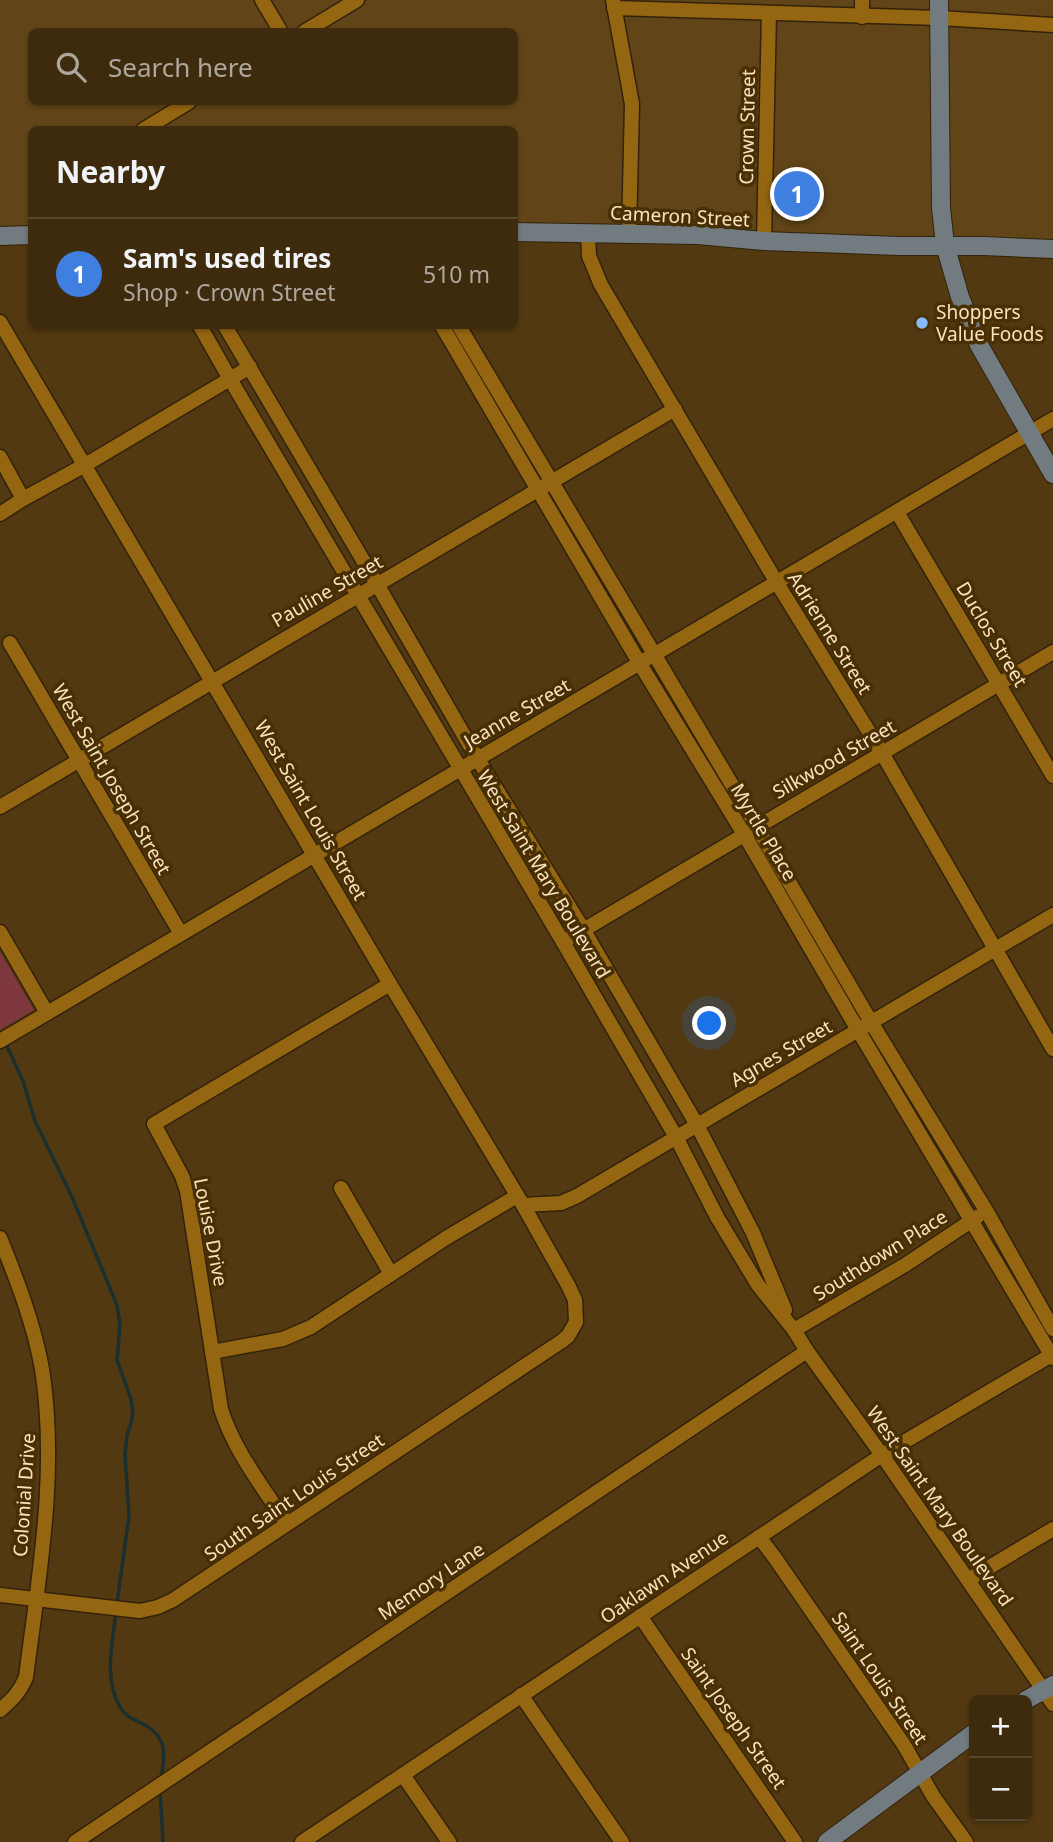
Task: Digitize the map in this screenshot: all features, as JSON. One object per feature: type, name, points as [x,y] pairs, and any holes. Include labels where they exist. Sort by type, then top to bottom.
[{"type":"main road","points":[[939,9],[941,208],[946,245],[960,297],[979,345],[1053,474]]},
{"type":"main road","name":"Cameron Street","points":[[518,232],[698,235],[764,241],[1053,249]]},
{"type":"main road","points":[[0,236],[28,235]]},
{"type":"main road","points":[[1032,1698],[1050,1693]]},
{"type":"main road","points":[[827,1842],[969,1738]]},
{"type":"street","points":[[262,0],[279,28]]},
{"type":"street","points":[[311,28],[357,0]]},
{"type":"street","points":[[862,0],[862,17]]},
{"type":"street","points":[[629,233],[632,104],[613,4],[862,17],[939,9],[1053,25]]},
{"type":"street","name":"Crown Street","points":[[764,241],[769,13]]},
{"type":"street","points":[[150,126],[184,105]]},
{"type":"street","name":"Adrienne Street","points":[[588,233],[589,256],[601,285],[776,583],[882,754],[1053,1049]]},
{"type":"street","name":"West Saint Louis Street","points":[[0,322],[520,1201],[575,1300],[576,1322]]},
{"type":"street","name":"West Saint Mary Boulevard","points":[[202,329],[676,1137],[758,1285],[794,1330],[1050,1693]]},
{"type":"street","name":"West Saint Mary Boulevard","points":[[227,329],[477,758],[583,929],[696,1125],[753,1233],[794,1330]]},
{"type":"street","name":"Myrtle Place","points":[[444,329],[1052,1356]]},
{"type":"street","name":"Myrtle Place","points":[[461,329],[871,1022],[987,1212],[1053,1329]]},
{"type":"street","points":[[0,514],[250,367]]},
{"type":"street","name":"Pauline Street","points":[[0,807],[675,410]]},
{"type":"street","name":"Jeanne Street","points":[[0,1041],[1053,419]]},
{"type":"street","points":[[0,457],[23,499]]},
{"type":"street","points":[[0,503],[23,499]]},
{"type":"street","name":"Duclos Street","points":[[897,512],[1053,776]]},
{"type":"street","name":"West Saint Joseph Street","points":[[10,643],[181,934]]},
{"type":"street","name":"Silkwood Street","points":[[562,942],[1053,652]]},
{"type":"street","name":"Agnes Street","points":[[212,1352],[293,1336],[322,1320],[446,1238],[520,1201],[561,1203],[577,1196],[1053,915]]},
{"type":"street","points":[[0,932],[47,1013]]},
{"type":"street","name":"Louise Drive","points":[[287,1524],[227,1429],[221,1409],[187,1191],[183,1176],[154,1124],[390,984]]},
{"type":"street","points":[[341,1188],[391,1274]]},
{"type":"street","name":"Southdown Place","points":[[794,1330],[905,1265],[987,1212]]},
{"type":"street","name":"Colonial Drive","points":[[0,1238],[25,1304],[37,1347],[46,1398],[49,1476],[26,1677],[15,1698],[0,1710]]},
{"type":"street","name":"South Saint Louis Street","points":[[0,1595],[128,1610],[153,1609],[173,1600],[562,1340],[572,1331],[576,1322]]},
{"type":"street","name":"Memory Lane","points":[[75,1842],[807,1351]]},
{"type":"street","name":"Oaklawn Avenue","points":[[302,1842],[882,1455],[1052,1356]]},
{"type":"street","points":[[968,1580],[1053,1529]]},
{"type":"street","name":"Saint Louis Street","points":[[759,1537],[896,1734],[933,1796],[966,1842]]},
{"type":"street","name":"Saint Joseph Street","points":[[640,1616],[795,1842]]},
{"type":"street","points":[[521,1695],[622,1842]]},
{"type":"street","points":[[403,1775],[449,1842]]},
{"type":"shaded area","points":[[0,0],[1053,0],[1053,243],[518,235],[518,126],[28,126],[28,228],[0,228]]},
{"type":"shaded area","points":[[0,952],[34,1010],[0,1030]]},
{"type":"waterway","points":[[6,1044],[23,1081],[35,1121],[72,1197],[117,1305],[120,1325],[117,1360],[131,1399],[133,1413],[125,1454],[129,1516],[117,1603]]},
{"type":"waterway","points":[[116,1611],[110,1660],[115,1696],[124,1713],[150,1728],[160,1740],[164,1753],[161,1779]]},
{"type":"waterway","points":[[160,1790],[163,1842]]},
{"type":"place","name":"Sam's used tires","points":[[797,194]]},
{"type":"place","name":"Shoppers Value Foods","points":[[922,323]]}]
